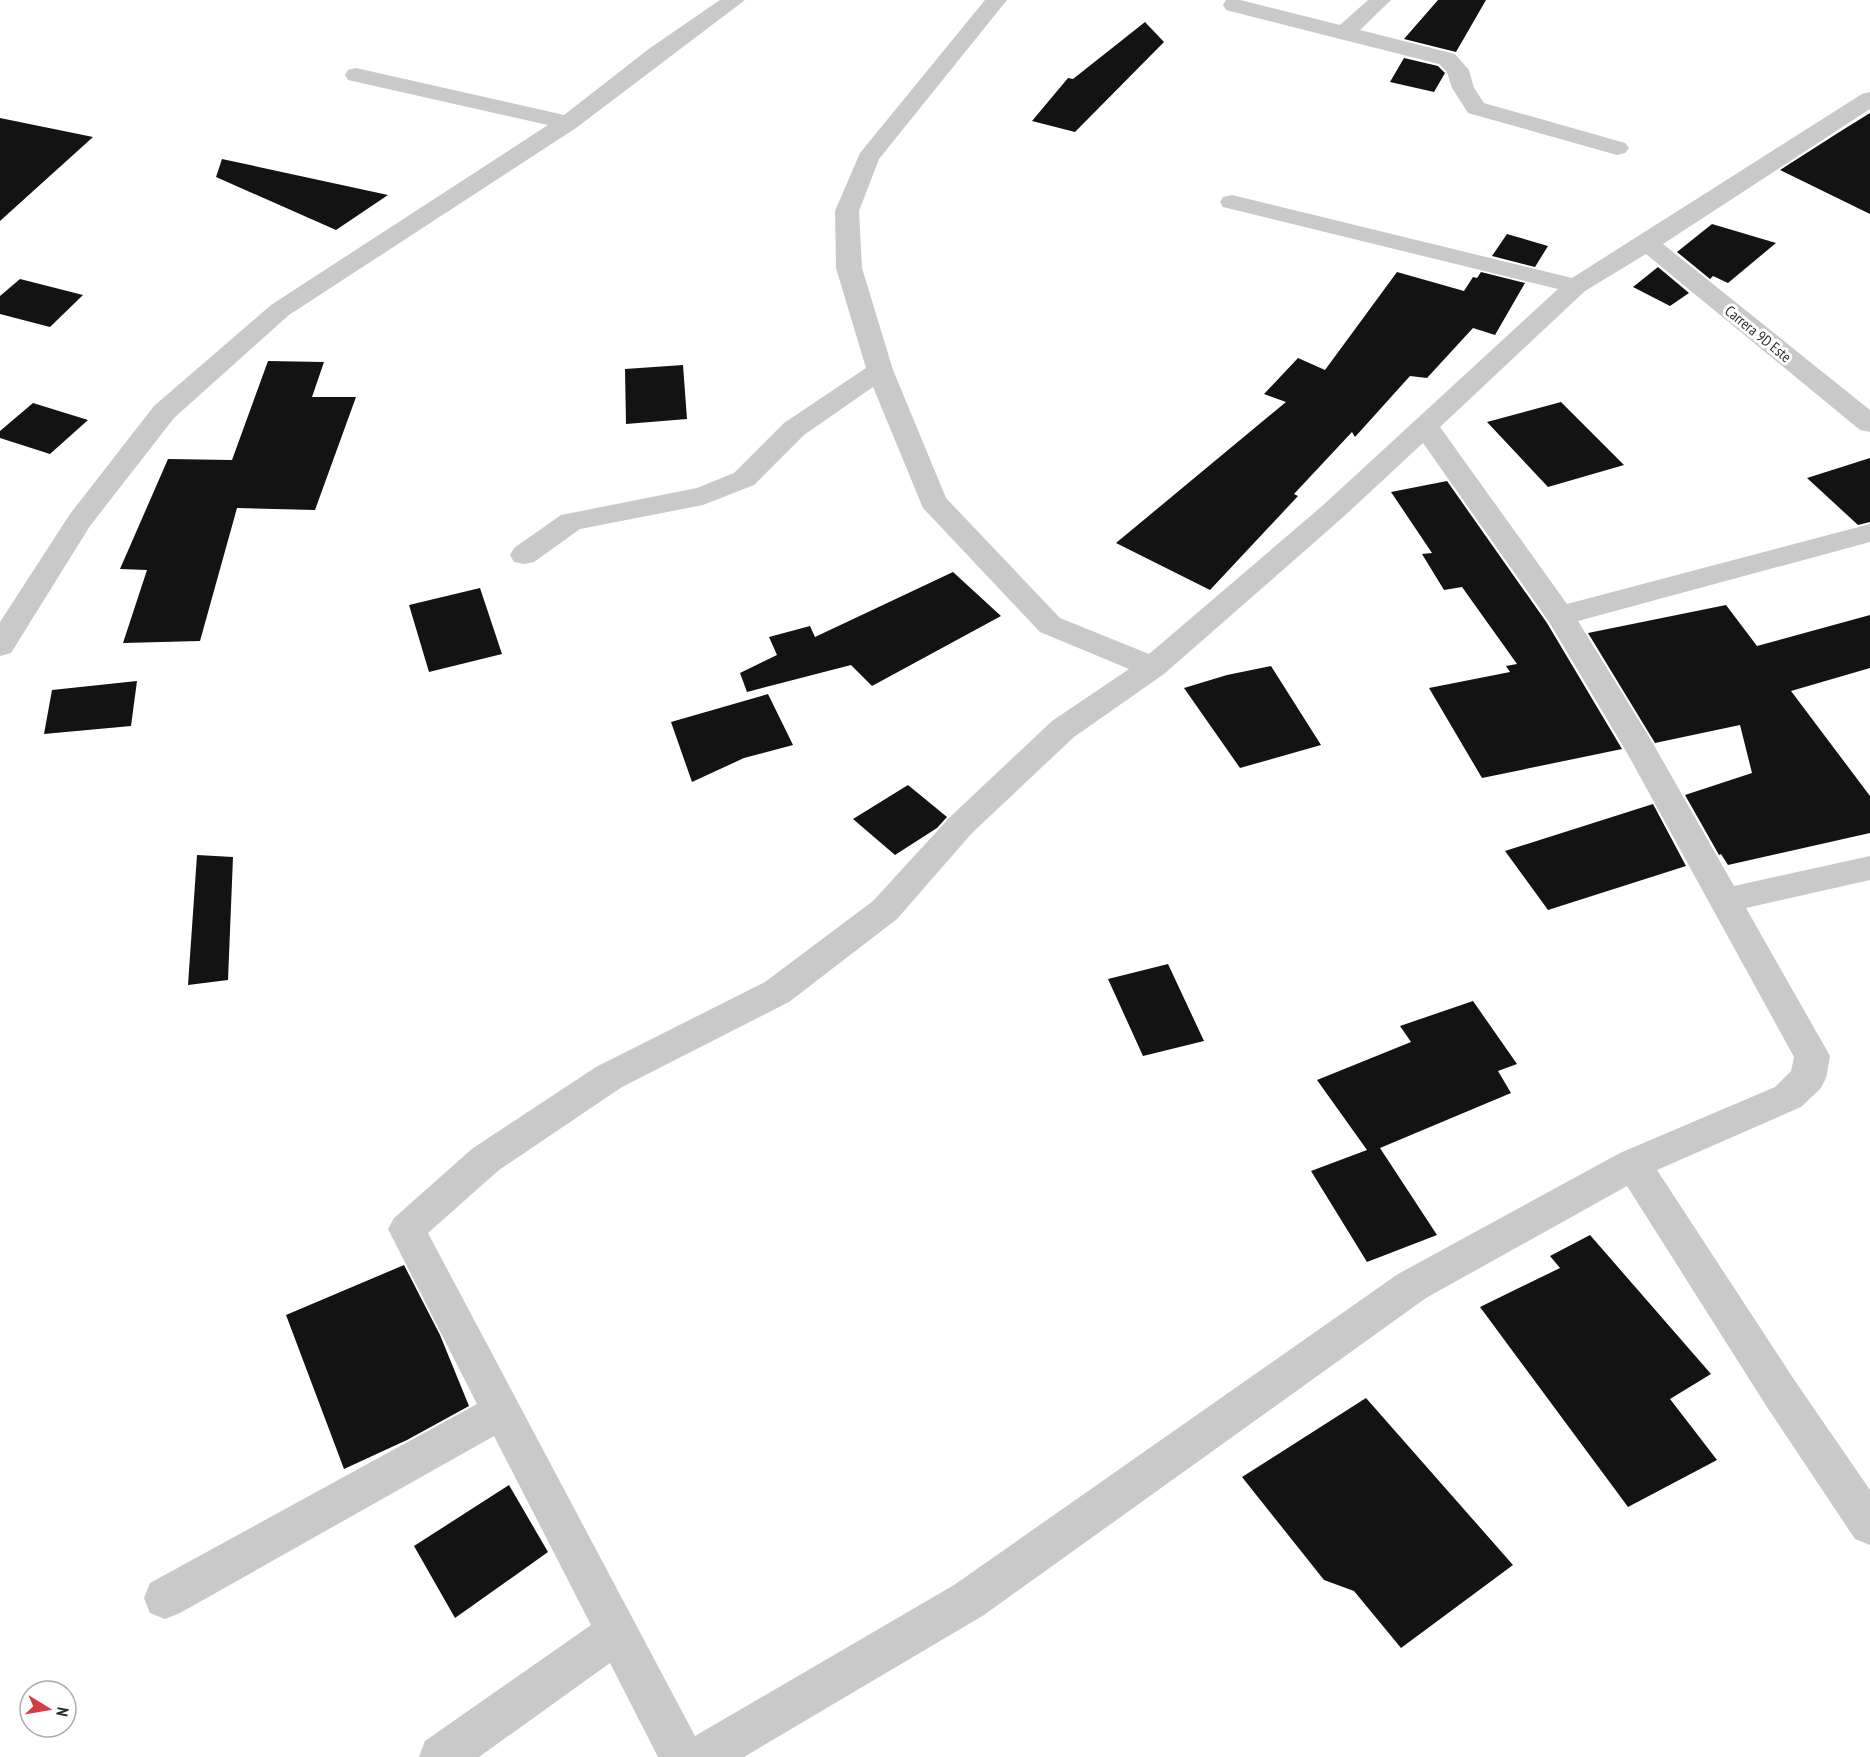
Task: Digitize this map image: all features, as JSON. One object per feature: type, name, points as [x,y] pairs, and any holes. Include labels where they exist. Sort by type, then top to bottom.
[{"type":"street","points":[[0,646],[80,520],[164,412],[279,310],[568,123],[658,53],[734,0]]},
{"type":"street","points":[[996,0],[868,158],[847,211],[849,268],[880,370],[933,502],[1050,625],[1153,667]]},
{"type":"street","points":[[1346,32],[1380,0]]},
{"type":"street","points":[[1234,5],[1346,32],[1446,60],[1458,70],[1463,88],[1476,108],[1617,148]]},
{"type":"street","points":[[356,75],[568,123]]},
{"type":"street","points":[[682,1757],[407,1229],[486,1159],[609,1077],[777,992],[885,910],[961,825],[1063,729],[1153,667],[1331,513],[1576,286],[1647,243],[1870,99]]},
{"type":"street","points":[[1232,202],[1576,286]]},
{"type":"street","name":"Carrera 9D Este","points":[[1647,243],[1870,424]]},
{"type":"street","points":[[524,555],[571,521],[703,496],[744,479],[794,429],[880,370]]},
{"type":"street","points":[[702,1757],[969,1600],[1412,1286],[1633,1164],[1788,1097],[1808,1078],[1812,1056],[1640,748],[1560,616],[1424,425]]},
{"type":"street","points":[[1560,616],[1870,533]]},
{"type":"street","points":[[1726,900],[1870,868]]},
{"type":"street","points":[[1633,1164],[1780,1394],[1870,1525]]},
{"type":"street","points":[[165,1598],[502,1412]]},
{"type":"street","points":[[441,1757],[616,1633]]},
{"type":"building","points":[[1438,0],[1486,0],[1456,52],[1404,39]]},
{"type":"building","points":[[1145,22],[1164,42],[1075,132],[1032,121],[1068,78],[1073,79]]},
{"type":"building","points":[[1404,58],[1438,66],[1445,73],[1434,92],[1390,82]]},
{"type":"building","points":[[1870,113],[1870,214],[1780,170],[1841,131]]},
{"type":"building","points":[[0,118],[93,137],[0,221]]},
{"type":"building","points":[[222,159],[388,195],[336,230],[216,177]]},
{"type":"building","points":[[1712,224],[1776,243],[1728,283],[1713,276],[1710,279],[1677,252]]},
{"type":"building","points":[[1507,234],[1548,246],[1535,267],[1492,256]]},
{"type":"building","points":[[1658,267],[1689,293],[1670,306],[1633,287]]},
{"type":"building","points":[[1397,272],[1464,291],[1473,277],[1477,278],[1481,272],[1525,283],[1495,335],[1473,328],[1427,378],[1410,376],[1355,437],[1352,432],[1294,494],[1298,496],[1210,590],[1116,543],[1286,402],[1264,394],[1298,358],[1325,370]]},
{"type":"building","points":[[20,279],[83,295],[50,327],[0,314],[0,296]]},
{"type":"building","points":[[268,361],[324,362],[312,397],[356,397],[315,510],[237,508],[200,641],[123,643],[147,570],[120,569],[168,459],[232,460]]},
{"type":"building","points":[[683,365],[687,419],[626,424],[625,369]]},
{"type":"building","points":[[1561,402],[1624,465],[1548,487],[1487,422]]},
{"type":"building","points":[[33,403],[88,420],[50,454],[0,438],[0,431]]},
{"type":"building","points":[[1870,458],[1870,522],[1858,525],[1807,478]]},
{"type":"building","points":[[1447,481],[1547,623],[1622,749],[1482,778],[1429,688],[1510,672],[1506,666],[1517,664],[1462,587],[1444,590],[1422,554],[1432,553],[1391,492]]},
{"type":"building","points":[[953,572],[1001,616],[872,686],[851,665],[747,692],[740,673],[777,655],[769,637],[810,626],[815,637]]},
{"type":"building","points":[[480,588],[502,654],[429,672],[409,605]]},
{"type":"building","points":[[1726,605],[1757,646],[1870,615],[1870,668],[1791,691],[1870,796],[1870,833],[1728,865],[1721,854],[1719,855],[1685,795],[1752,773],[1740,725],[1655,743],[1588,633]]},
{"type":"building","points":[[1271,666],[1321,745],[1240,768],[1184,688],[1227,675]]},
{"type":"building","points":[[137,681],[131,726],[44,734],[52,690]]},
{"type":"building","points":[[768,694],[793,745],[744,758],[692,782],[671,722]]},
{"type":"building","points":[[908,785],[947,817],[937,828],[895,855],[853,819]]},
{"type":"building","points":[[1653,804],[1686,866],[1548,910],[1505,851]]},
{"type":"building","points":[[197,855],[233,857],[228,980],[188,985]]},
{"type":"building","points":[[1168,964],[1204,1041],[1143,1056],[1108,979]]},
{"type":"building","points":[[1473,1001],[1517,1064],[1498,1071],[1511,1093],[1380,1148],[1437,1235],[1367,1262],[1311,1171],[1367,1150],[1317,1080],[1411,1042],[1400,1026]]},
{"type":"building","points":[[1590,1235],[1711,1374],[1670,1399],[1717,1460],[1628,1507],[1480,1307],[1560,1268],[1550,1256]]},
{"type":"building","points":[[404,1265],[440,1335],[469,1406],[407,1440],[344,1469],[286,1315]]},
{"type":"building","points":[[1366,1398],[1513,1565],[1401,1648],[1354,1591],[1324,1580],[1242,1477]]},
{"type":"building","points":[[509,1485],[548,1552],[455,1618],[414,1546]]}]
